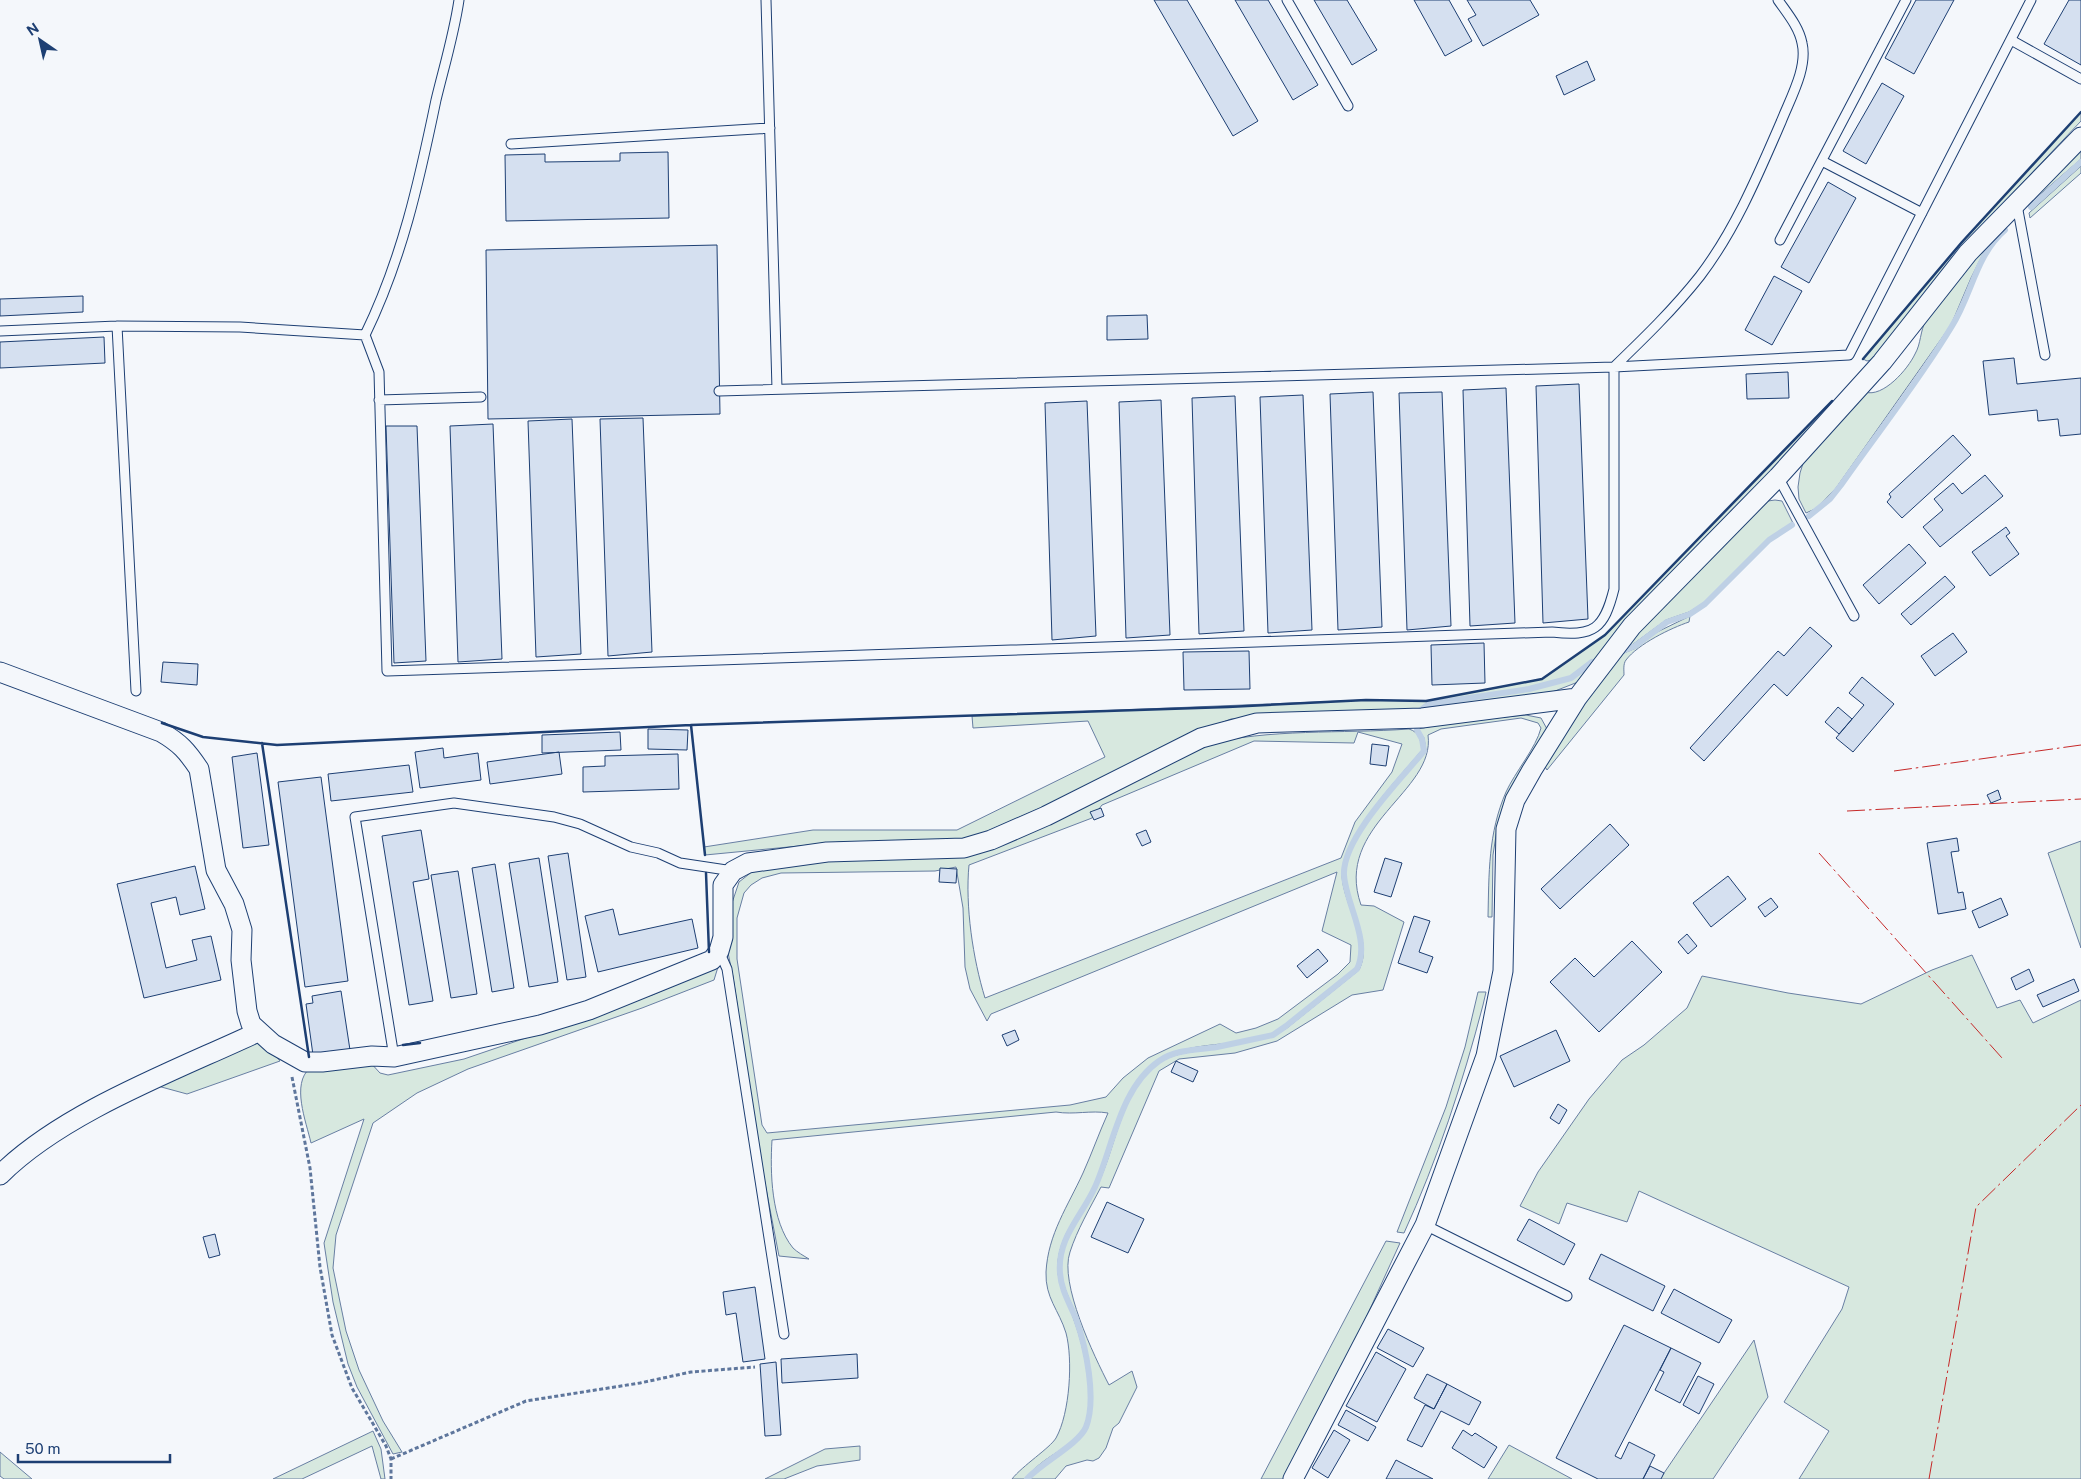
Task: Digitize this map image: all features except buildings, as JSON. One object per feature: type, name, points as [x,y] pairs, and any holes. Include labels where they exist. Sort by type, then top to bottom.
[{"type":"street","points":[[1293,1479],[1425,1224],[1486,1056],[1503,971],[1506,829],[1515,800],[1577,698],[1632,626],[1778,477],[1882,362],[1968,253],[2081,137]]},
{"type":"street","points":[[0,672],[162,732],[179,742],[190,756],[199,769],[216,870],[234,904],[242,930],[246,1011],[251,1024],[258,1032],[295,1058],[305,1062],[322,1062],[372,1056],[394,1058],[491,1038],[590,1010],[712,960],[719,951],[723,937],[723,885],[732,870],[757,861],[827,852],[964,848],[991,840],[1046,816],[1201,738],[1256,723],[1422,718],[1577,698]]},
{"type":"street","points":[[0,1175],[30,1150],[104,1104],[258,1032]]},
{"type":"lane","points":[[458,0],[419,182],[393,270],[382,301],[365,335],[379,372],[387,671],[1017,651],[1366,637],[1552,632],[1573,635],[1595,628],[1608,614],[1614,589],[1614,367],[1659,324],[1700,275],[1735,221],[1764,161],[1794,90],[1801,65],[1802,43],[1792,18],[1778,0]]},
{"type":"lane","points":[[766,0],[777,389]]},
{"type":"lane","points":[[1287,0],[1348,106]]},
{"type":"lane","points":[[1780,240],[1906,0]]},
{"type":"lane","points":[[719,391],[1614,367],[1849,355],[2031,0]]},
{"type":"lane","points":[[2011,40],[2081,79]]},
{"type":"lane","points":[[511,144],[770,128]]},
{"type":"lane","points":[[1822,161],[1922,213]]},
{"type":"lane","points":[[2016,202],[2045,355]]},
{"type":"lane","points":[[0,330],[117,326],[240,327],[365,335]]},
{"type":"lane","points":[[117,326],[136,691]]},
{"type":"lane","points":[[379,400],[481,397]]},
{"type":"lane","points":[[1778,477],[1854,616]]},
{"type":"lane","points":[[394,1058],[355,817],[454,804],[554,817],[580,824],[631,846],[658,853],[680,863],[732,870]]},
{"type":"lane","points":[[719,951],[727,969],[784,1334]]},
{"type":"lane","points":[[1425,1224],[1566,1296]]},
{"type":"path","points":[[295,1058],[292,1079],[310,1168],[322,1276],[332,1335],[352,1388],[386,1446],[391,1459],[391,1479]]},
{"type":"path","points":[[391,1459],[526,1401],[640,1383],[691,1372],[755,1367]]},
{"type":"shaded area","points":[[2081,112],[2081,121],[1961,248],[1875,359],[1867,361],[1863,359],[1962,242]]},
{"type":"shaded area","points":[[2081,145],[2081,159],[2028,205],[2028,200]]},
{"type":"shaded area","points":[[2081,166],[2081,173],[2030,218],[2029,213]]},
{"type":"shaded area","points":[[1994,232],[1971,278],[1951,325],[1836,488],[1817,508],[1806,513],[1799,499],[1798,487],[1806,454],[1865,392],[1872,393],[1887,387],[1907,367],[1917,350],[1926,320]]},
{"type":"shaded area","points":[[1832,401],[1835,406],[1638,608],[1595,659],[1571,677],[1529,688],[1429,704],[1418,712],[1430,705],[1529,690],[1572,679],[1593,663],[1578,682],[1532,700],[1420,715],[1231,719],[1179,739],[1066,797],[965,841],[841,842],[705,855],[704,847],[813,830],[957,830],[1105,757],[1088,721],[973,728],[972,716],[1366,700],[1426,701],[1542,679],[1605,635]]},
{"type":"shaded area","points":[[1768,501],[1782,501],[1793,523],[1769,538],[1704,603],[1689,612],[1666,620],[1632,645],[1620,650],[1757,509]]},
{"type":"shaded area","points":[[1690,616],[1689,622],[1655,637],[1631,654],[1624,663],[1624,675],[1547,770],[1542,762],[1612,658],[1636,648],[1653,634]]},
{"type":"shaded area","points":[[1526,715],[1541,718],[1547,729],[1520,773],[1497,829],[1493,855],[1492,917],[1488,917],[1491,854],[1500,807],[1506,792],[1535,744],[1541,728],[1538,723],[1521,718],[1441,729],[1428,735],[1426,755],[1417,774],[1372,831],[1361,853],[1356,877],[1361,905],[1374,906],[1404,922],[1383,990],[1352,995],[1277,1041],[1235,1053],[1179,1059],[1159,1071],[1109,1188],[1101,1187],[1080,1227],[1070,1252],[1068,1265],[1069,1282],[1080,1319],[1109,1385],[1132,1371],[1137,1387],[1119,1423],[1113,1428],[1106,1448],[1099,1458],[1093,1461],[1087,1460],[1066,1466],[1055,1479],[1029,1479],[1070,1448],[1087,1427],[1092,1401],[1088,1358],[1081,1331],[1062,1278],[1061,1260],[1067,1239],[1102,1174],[1120,1122],[1135,1089],[1159,1063],[1173,1056],[1273,1036],[1287,1028],[1359,970],[1363,959],[1363,947],[1358,922],[1346,886],[1347,859],[1354,843],[1376,809],[1426,751],[1424,738],[1418,729],[1453,722]]},
{"type":"shaded area","points":[[1412,730],[1419,737],[1422,750],[1373,809],[1351,843],[1344,860],[1343,886],[1355,922],[1360,945],[1356,968],[1327,994],[1283,1028],[1273,1033],[1240,1042],[1206,1046],[1173,1053],[1158,1061],[1145,1072],[1135,1085],[1121,1113],[1100,1173],[1064,1239],[1058,1261],[1059,1279],[1078,1331],[1085,1358],[1089,1403],[1084,1427],[1077,1438],[1041,1463],[1025,1479],[1012,1479],[1053,1442],[1061,1427],[1069,1386],[1068,1344],[1066,1333],[1053,1304],[1046,1281],[1048,1258],[1055,1233],[1108,1113],[1056,1112],[772,1140],[772,1181],[780,1224],[793,1248],[809,1259],[779,1256],[758,1147],[727,948],[729,912],[739,882],[753,871],[828,860],[961,856],[1203,745],[1254,736],[1306,732]],"holes":[[[1358,732],[1402,744],[1392,772],[1355,822],[1341,858],[985,998],[971,932],[968,898],[969,865],[1092,818],[1102,805],[1254,741],[1354,743]],[[956,867],[963,908],[965,967],[970,989],[987,1021],[991,1014],[1337,872],[1322,931],[1351,945],[1350,962],[1338,974],[1278,1019],[1256,1028],[1236,1033],[1220,1024],[1148,1058],[1123,1078],[1106,1097],[1070,1105],[767,1133],[762,1125],[737,959],[737,918],[744,893],[751,885],[762,878],[781,873],[935,871]]]},
{"type":"shaded area","points":[[2081,841],[2081,948],[2048,853]]},
{"type":"shaded area","points":[[1972,955],[1997,1008],[2020,1000],[2033,1023],[2081,1000],[2081,1479],[1799,1479],[1829,1431],[1784,1402],[1842,1309],[1849,1287],[1639,1191],[1627,1222],[1567,1203],[1559,1224],[1520,1206],[1538,1172],[1589,1099],[1622,1060],[1644,1045],[1687,1008],[1702,976],[1788,993],[1861,1004],[1932,970]]},
{"type":"shaded area","points":[[718,967],[714,980],[642,1008],[468,1069],[417,1093],[373,1123],[336,1235],[333,1268],[346,1331],[359,1370],[383,1421],[402,1452],[393,1454],[357,1387],[348,1364],[333,1302],[324,1243],[364,1119],[311,1143],[303,1114],[301,1083],[304,1075],[310,1068],[369,1061],[380,1073],[388,1075],[464,1059],[652,995]]},
{"type":"shaded area","points":[[1478,992],[1486,992],[1467,1063],[1448,1121],[1404,1233],[1397,1232],[1446,1107],[1465,1047]]},
{"type":"shaded area","points":[[258,1042],[270,1049],[280,1061],[187,1094],[154,1085]]},
{"type":"shaded area","points":[[1386,1241],[1400,1243],[1360,1331],[1284,1479],[1261,1479]]},
{"type":"shaded area","points":[[1754,1340],[1768,1397],[1713,1479],[1660,1479]]},
{"type":"shaded area","points":[[373,1431],[381,1449],[385,1479],[381,1479],[372,1446],[302,1479],[273,1479]]},
{"type":"shaded area","points":[[1509,1445],[1572,1479],[1488,1479]]},
{"type":"shaded area","points":[[860,1446],[860,1460],[817,1466],[784,1479],[765,1479],[825,1449]]},
{"type":"shaded area","points":[[0,1452],[32,1479],[4,1479],[0,1476]]},
{"type":"waterway","points":[[2031,207],[2081,162]]},
{"type":"waterway","points":[[1809,516],[1830,499],[1841,485],[1926,367],[1959,314],[1987,251],[2005,230]]},
{"type":"waterway","points":[[1620,652],[1635,646],[1667,622],[1690,614],[1705,604],[1769,540],[1792,525]]},
{"type":"waterway","points":[[1418,712],[1429,704],[1529,689],[1571,678],[1592,662]]},
{"type":"waterway","points":[[1027,1479],[1076,1440],[1086,1427],[1090,1402],[1089,1373],[1076,1319],[1062,1285],[1060,1260],[1066,1238],[1095,1187],[1126,1102],[1135,1086],[1159,1061],[1180,1052],[1217,1047],[1273,1035],[1357,969],[1361,958],[1360,934],[1346,886],[1344,875],[1346,860],[1352,844],[1362,827],[1424,751],[1422,739],[1417,730]]},
{"type":"wall","points":[[1863,359],[1962,242],[2081,112]]},
{"type":"wall","points":[[162,723],[203,737],[277,745],[691,725],[1228,707],[1366,700],[1426,701],[1542,679],[1605,635],[1832,401]]},
{"type":"wall","points":[[691,725],[705,855]]},
{"type":"wall","points":[[262,743],[309,1057]]},
{"type":"wall","points":[[706,873],[709,952]]},
{"type":"wall","points":[[403,1045],[420,1043]]},
{"type":"power","points":[[1894,771],[2081,745]]},
{"type":"power","points":[[1847,811],[2081,799]]},
{"type":"power","points":[[1819,853],[2002,1058]]},
{"type":"power","points":[[1929,1479],[1976,1207],[2081,1105]]}]
